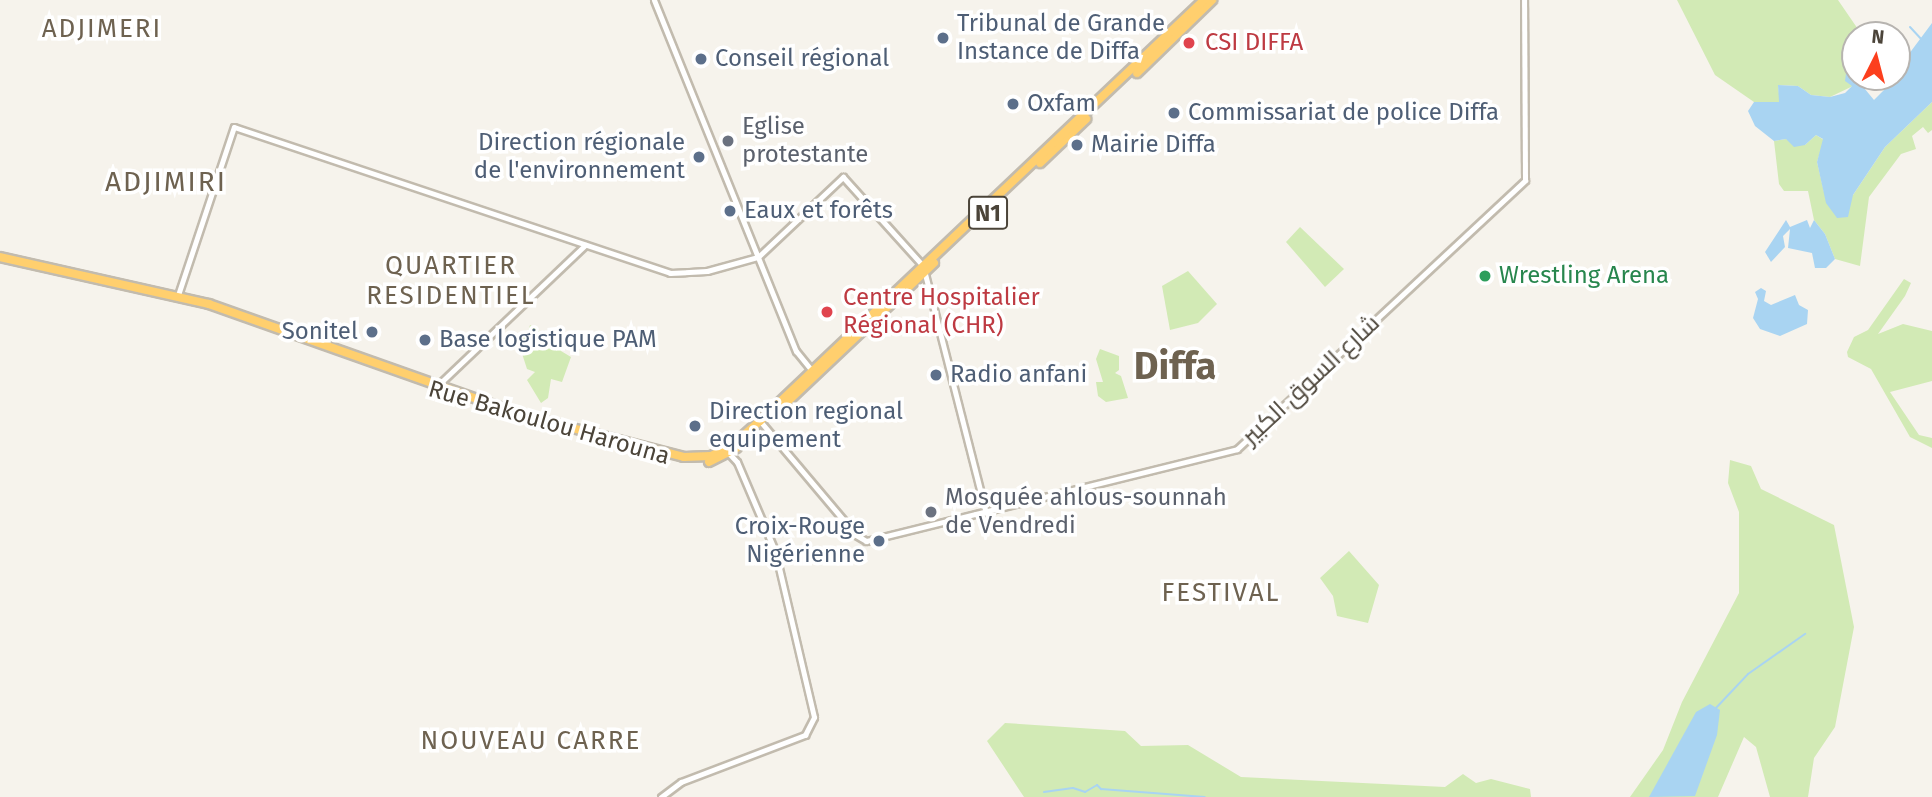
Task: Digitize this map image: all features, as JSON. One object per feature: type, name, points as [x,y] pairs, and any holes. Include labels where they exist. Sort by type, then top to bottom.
[{"type":"highway","name":"N1","points":[[924,269],[1204,0]]},
{"type":"highway","name":"N1","points":[[761,423],[1212,0]]},
{"type":"highway","name":"Rue Bakoulou Harouna","points":[[0,257],[178,295],[522,415],[684,457],[711,456],[727,452]]},
{"type":"highway","name":"Rue Bakoulou Harouna","points":[[290,332],[484,409],[684,461],[711,461],[727,452],[761,423]]},
{"type":"street","points":[[654,0],[796,351],[814,373]]},
{"type":"street","name":"شارع السوق الكبير","points":[[761,423],[861,540],[986,513],[1237,449],[1501,204],[1527,175],[1524,0]]},
{"type":"street","points":[[178,295],[234,127],[670,273],[722,269],[758,257],[843,177],[924,269],[986,513]]},
{"type":"street","points":[[436,387],[585,246]]},
{"type":"street","points":[[661,797],[681,782],[805,735],[814,717],[775,551],[727,452]]},
{"type":"green space","points":[[1677,0],[1838,0],[1852,21],[1841,21],[1843,91],[1830,97],[1811,95],[1798,86],[1778,85],[1780,102],[1754,102],[1715,75]]},
{"type":"green space","points":[[1932,102],[1932,130],[1928,133],[1923,127],[1912,136],[1916,149],[1901,154],[1869,197],[1860,266],[1835,259],[1825,234],[1814,220],[1808,191],[1784,191],[1779,184],[1774,141],[1786,139],[1805,145],[1816,135],[1824,140],[1817,162],[1824,192],[1853,195],[1885,147]]},
{"type":"green space","points":[[1300,227],[1344,269],[1325,287],[1286,242]]},
{"type":"green space","points":[[1188,271],[1217,304],[1198,323],[1170,330],[1162,286]]},
{"type":"green space","points":[[1904,279],[1911,283],[1905,296],[1878,334],[1903,324],[1932,331],[1932,381],[1890,392],[1919,435],[1932,438],[1932,448],[1910,437],[1871,369],[1848,357],[1847,352],[1854,337],[1868,330]]},
{"type":"green space","points":[[530,325],[539,330],[540,342],[550,345],[552,332],[556,334],[561,351],[571,357],[562,382],[551,379],[548,398],[541,403],[527,380],[535,372],[527,369],[517,338],[528,332]]},
{"type":"green space","points":[[1100,349],[1119,356],[1119,370],[1115,373],[1121,376],[1128,398],[1106,402],[1098,396],[1096,382],[1103,382],[1096,359]]},
{"type":"green space","points":[[1730,460],[1751,466],[1761,489],[1834,525],[1854,627],[1835,727],[1814,758],[1808,797],[1770,797],[1756,747],[1744,737],[1718,797],[1630,797],[1663,750],[1682,702],[1739,593],[1739,512],[1728,483]]},
{"type":"green space","points":[[1349,551],[1379,585],[1368,623],[1337,616],[1333,596],[1320,578]]},
{"type":"green space","points":[[1005,723],[1125,731],[1141,746],[1188,745],[1241,777],[1445,787],[1463,774],[1476,783],[1491,779],[1530,789],[1531,797],[1024,797],[987,741]]},
{"type":"water","points":[[1932,23],[1932,102],[1885,147],[1853,195],[1848,217],[1837,218],[1826,203],[1817,162],[1823,139],[1816,135],[1805,145],[1794,147],[1786,139],[1774,141],[1755,126],[1748,111],[1754,102],[1779,102],[1778,85],[1798,86],[1811,95],[1830,97],[1847,91],[1867,91],[1874,100],[1883,91],[1911,91],[1911,51]]},
{"type":"water","points":[[1786,220],[1790,227],[1807,220],[1810,228],[1814,220],[1825,234],[1835,259],[1826,268],[1815,268],[1812,253],[1788,248],[1790,229],[1783,236],[1785,247],[1771,262],[1765,252]]},
{"type":"water","points":[[1761,288],[1766,291],[1764,301],[1771,305],[1795,295],[1799,305],[1808,310],[1807,324],[1780,336],[1760,329],[1753,318],[1758,299],[1755,292]]},
{"type":"water","points":[[1710,704],[1720,710],[1717,735],[1695,796],[1649,797],[1696,712]]},
{"type":"waterway","points":[[1911,28],[1921,39]]},
{"type":"waterway","points":[[1715,709],[1748,674],[1805,634]]},
{"type":"waterway","points":[[1044,792],[1073,788],[1085,792],[1097,785],[1101,789],[1205,797]]},
{"type":"place","name":"Tribunal de Grande Instance de Diffa","points":[[943,38]]},
{"type":"place","name":"CSI DIFFA","points":[[1189,43]]},
{"type":"place","name":"Conseil régional","points":[[701,59]]},
{"type":"place","name":"Oxfam","points":[[1013,104]]},
{"type":"place","name":"Commissariat de police Diffa","points":[[1174,113]]},
{"type":"place","name":"Eglise protestante","points":[[728,141]]},
{"type":"place","name":"Mairie Diffa","points":[[1077,145]]},
{"type":"place","name":"Direction régionale de l'environnement","points":[[699,157]]},
{"type":"place","name":"Eaux et forêts","points":[[730,211]]},
{"type":"place","name":"Wrestling Arena","points":[[1485,276]]},
{"type":"place","name":"Centre Hospitalier Régional (CHR)","points":[[827,312]]},
{"type":"place","name":"Sonitel","points":[[372,332]]},
{"type":"place","name":"Base logistique PAM","points":[[425,340]]},
{"type":"place","name":"Radio anfani","points":[[936,375]]},
{"type":"place","name":"Direction regional equipement","points":[[695,426]]},
{"type":"place","name":"Mosquée ahlous-sounnah de Vendredi","points":[[931,512]]},
{"type":"place","name":"Croix-Rouge Nigérienne","points":[[879,541]]},
{"type":"district","name":"ADJIMERI","points":[[102,29]]},
{"type":"district","name":"ADJIMIRI","points":[[166,182]]},
{"type":"district","name":"QUARTIER RESIDENTIEL","points":[[451,281]]},
{"type":"district","name":"Diffa","points":[[1175,367]]},
{"type":"district","name":"FESTIVAL","points":[[1221,593]]},
{"type":"district","name":"NOUVEAU CARRE","points":[[531,741]]}]
